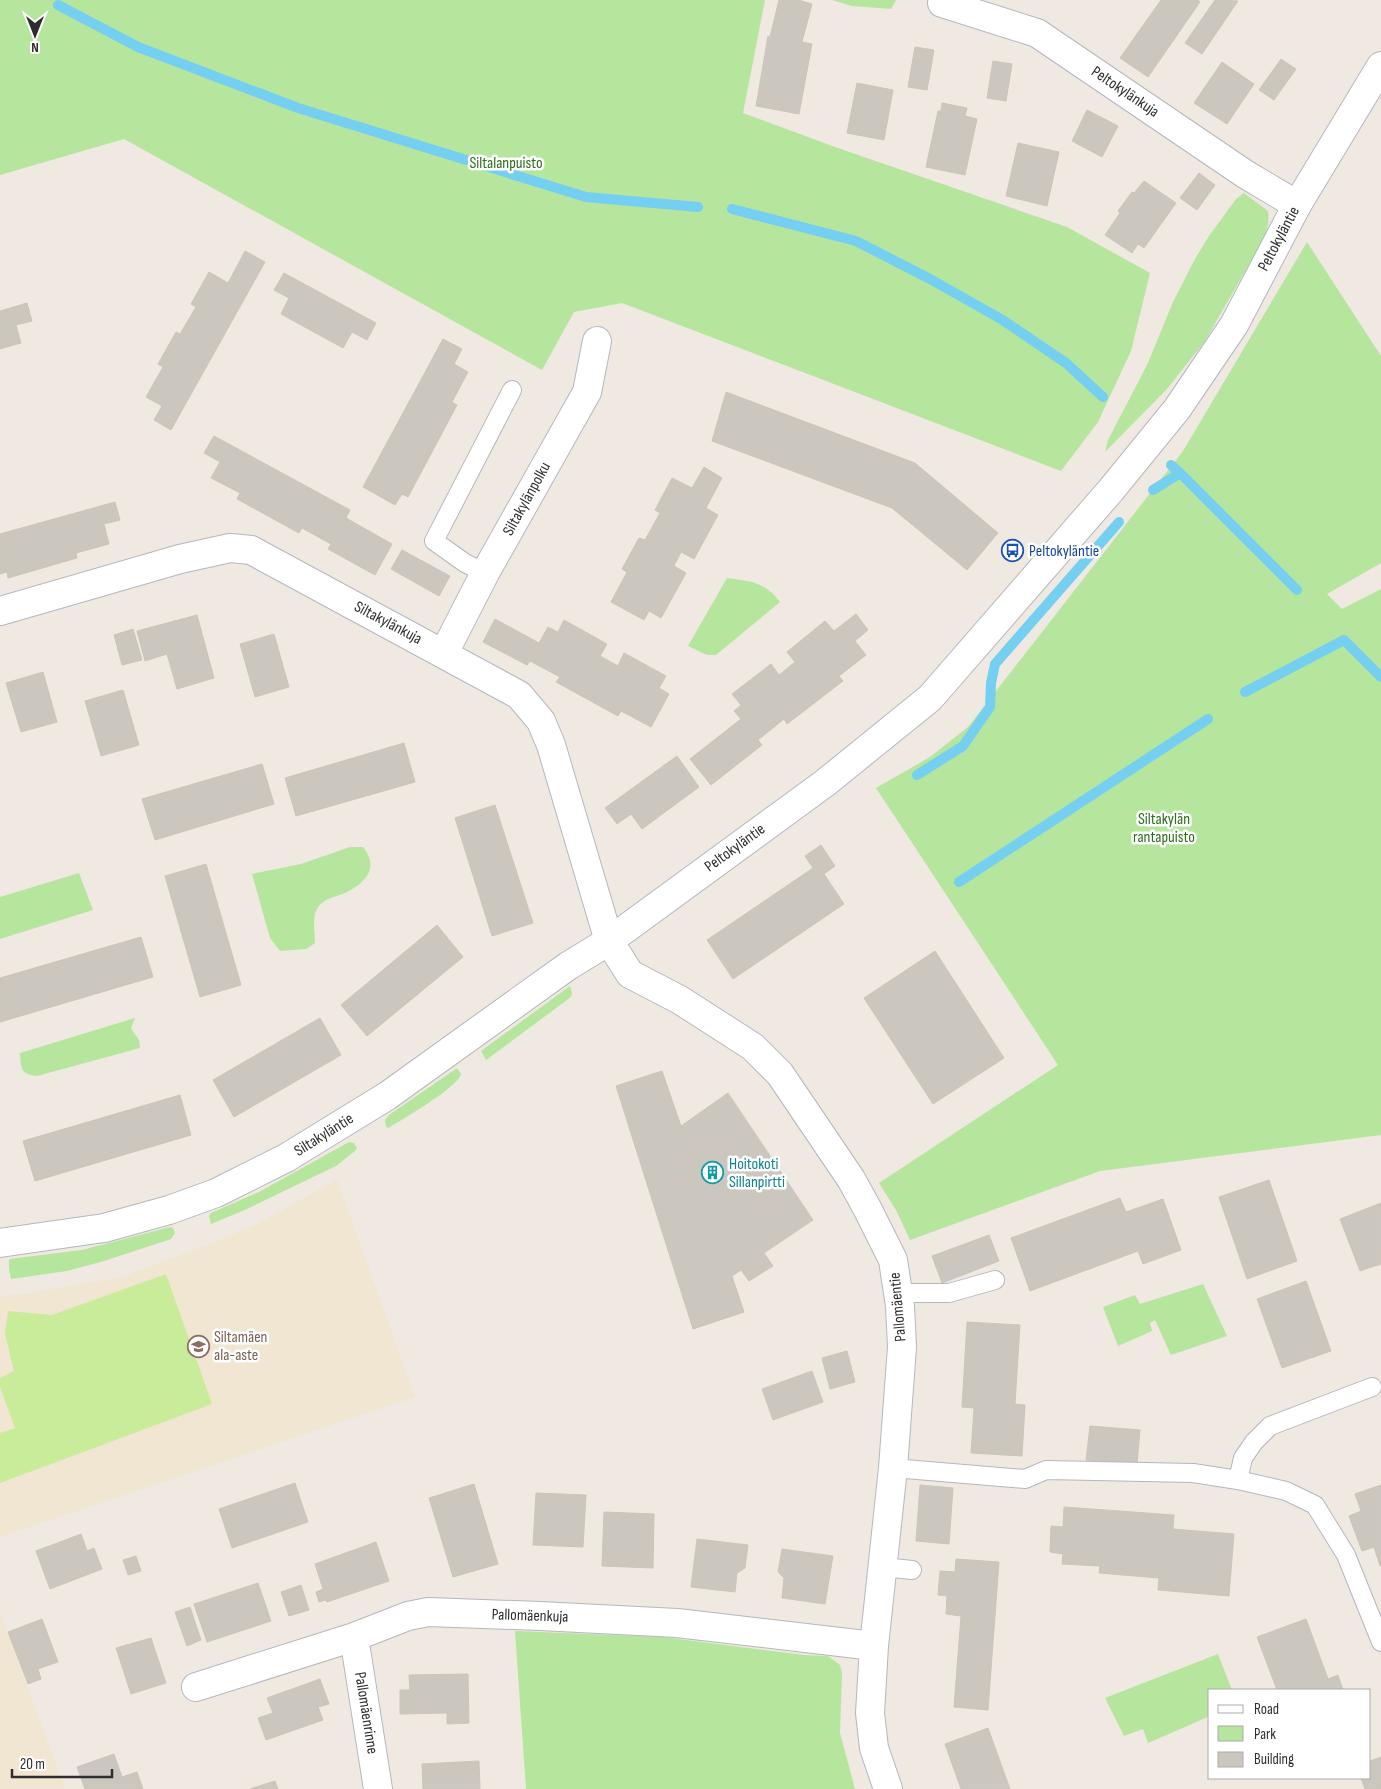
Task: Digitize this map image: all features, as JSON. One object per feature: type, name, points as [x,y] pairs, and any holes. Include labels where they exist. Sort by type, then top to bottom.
[{"type":"street","name":"Peltokylänkuja","points":[[942,3],[1038,33],[1245,174],[1297,205]]},
{"type":"street","name":"Peltokyläntie","points":[[609,941],[825,783],[930,698],[1104,498],[1177,409],[1234,325],[1297,205],[1381,66]]},
{"type":"street","name":"Siltakylänpolku","points":[[444,654],[486,573],[586,392],[597,342]]},
{"type":"street","name":"Siltakylänkuja","points":[[0,611],[177,551],[230,548],[251,550],[519,694],[540,720],[551,746],[609,941]]},
{"type":"street","name":"Siltakyläntie","points":[[0,1243],[104,1228],[169,1210],[216,1193],[261,1172],[387,1096],[568,966],[609,941]]},
{"type":"street","name":"Pallomäentie","points":[[609,941],[630,974],[680,1000],[753,1047],[780,1074],[851,1180],[894,1260],[902,1347],[893,1468],[874,1646],[870,1713],[874,1748],[888,1789]]},
{"type":"street","name":"Pallomäenkuja","points":[[196,1686],[354,1637],[408,1616],[428,1612],[677,1623],[874,1646]]},
{"type":"street","name":"Pallomäenrinne","points":[[354,1637],[378,1789]]},
{"type":"lane","points":[[486,573],[464,563],[434,541],[512,390]]},
{"type":"lane","points":[[898,1293],[949,1293],[995,1280]]},
{"type":"lane","points":[[1238,1480],[1243,1458],[1254,1442],[1270,1426],[1372,1387]]},
{"type":"lane","points":[[893,1468],[1024,1479],[1046,1470],[1193,1473],[1238,1480],[1286,1491],[1315,1505],[1346,1555],[1381,1642]]},
{"type":"lane","points":[[883,1567],[912,1570]]},
{"type":"shaded area","name":"Siltamäen ala-aste","points":[[337,1180],[415,1397],[0,1537],[0,1296],[23,1294],[122,1277],[257,1224]]},
{"type":"shaded area","points":[[0,1612],[65,1789],[0,1789]]},
{"type":"green space","name":"Siltalanpuisto","points":[[0,0],[765,0],[743,113],[835,147],[1067,227],[1150,273],[1131,351],[1098,422],[1061,471],[622,303],[574,312],[542,370],[124,139],[0,175]]},
{"type":"green space","points":[[832,0],[896,0],[891,9],[852,6]]},
{"type":"green space","points":[[1244,193],[1268,211],[1267,229],[1264,238],[1205,341],[1167,389],[1105,452],[1108,440],[1147,365],[1173,302],[1195,259],[1236,199]]},
{"type":"green space","name":"Siltakylän rantapuisto","points":[[1307,242],[1381,356],[1381,563],[1327,594],[1342,609],[1381,589],[1381,1135],[1100,1171],[910,1240],[896,1210],[879,1183],[1058,1065],[876,788],[930,757],[968,727],[1183,451]]},
{"type":"green space","points":[[727,578],[763,586],[780,602],[716,655],[707,655],[688,646]]},
{"type":"green space","points":[[350,847],[363,847],[368,854],[370,867],[365,879],[354,888],[327,899],[318,907],[314,922],[315,943],[306,949],[280,951],[270,938],[252,874],[301,864]]},
{"type":"green space","points":[[79,873],[93,910],[0,939],[0,897]]},
{"type":"green space","points":[[570,986],[571,997],[486,1060],[481,1051]]},
{"type":"green space","points":[[135,1018],[131,1028],[139,1040],[140,1048],[37,1076],[27,1074],[22,1069],[20,1053]]},
{"type":"green space","points":[[457,1068],[461,1074],[458,1080],[450,1087],[405,1118],[388,1128],[386,1126],[385,1120],[389,1115]]},
{"type":"green space","points":[[349,1142],[354,1143],[357,1148],[336,1166],[247,1209],[211,1224],[209,1216],[211,1213],[259,1192]]},
{"type":"green space","points":[[170,1227],[173,1228],[175,1233],[171,1239],[104,1261],[67,1271],[11,1279],[9,1259],[82,1250]]},
{"type":"green space","points":[[166,1274],[212,1404],[0,1483],[0,1433],[15,1428],[0,1387],[0,1378],[14,1371],[5,1334],[8,1311],[52,1315]]},
{"type":"green space","points":[[1203,1284],[1227,1336],[1171,1355],[1155,1320],[1150,1323],[1152,1331],[1118,1346],[1103,1307],[1135,1295],[1140,1304]]},
{"type":"green space","points":[[515,1631],[663,1637],[804,1655],[828,1656],[840,1665],[842,1673],[840,1733],[855,1789],[526,1789]]},
{"type":"green space","points":[[1218,1654],[1232,1689],[1208,1689],[1208,1717],[1148,1743],[1143,1729],[1124,1736],[1105,1698]]},
{"type":"building","points":[[779,0],[798,0],[812,4],[802,42],[812,44],[799,114],[756,106],[768,36],[770,37]]},
{"type":"building","points":[[1161,0],[1198,0],[1200,2],[1148,77],[1120,58]]},
{"type":"building","points":[[1215,0],[1238,1],[1202,54],[1185,43]]},
{"type":"building","points":[[915,47],[934,50],[927,90],[908,87]]},
{"type":"building","points":[[1281,59],[1296,69],[1274,100],[1259,90]]},
{"type":"building","points":[[993,61],[1012,64],[1006,101],[987,98]]},
{"type":"building","points":[[1222,62],[1254,84],[1227,124],[1194,103]]},
{"type":"building","points":[[857,83],[893,90],[884,140],[847,133]]},
{"type":"building","points":[[942,103],[967,108],[965,116],[977,119],[965,175],[926,167],[938,111],[941,111]]},
{"type":"building","points":[[1087,110],[1118,126],[1102,157],[1072,141]]},
{"type":"building","points":[[1018,143],[1059,152],[1047,206],[1006,196]]},
{"type":"building","points":[[1199,173],[1215,185],[1197,210],[1180,198]]},
{"type":"building","points":[[1144,181],[1176,203],[1144,248],[1138,244],[1132,253],[1105,235],[1120,213],[1118,211],[1132,192],[1134,193]]},
{"type":"building","points":[[245,251],[265,262],[171,430],[154,420],[162,406],[146,397],[163,367],[158,364],[176,332],[180,334],[196,307],[191,304],[209,272],[228,283]]},
{"type":"building","points":[[284,273],[376,323],[367,340],[352,332],[343,348],[281,314],[289,298],[274,290]]},
{"type":"building","points":[[27,303],[32,321],[16,325],[21,343],[0,349],[0,311]]},
{"type":"building","points":[[443,339],[462,349],[454,364],[468,372],[452,402],[457,405],[408,497],[402,494],[395,505],[363,487]]},
{"type":"building","points":[[726,392],[915,463],[998,533],[967,570],[892,508],[712,441]]},
{"type":"building","points":[[214,436],[350,510],[346,518],[392,544],[375,575],[328,549],[331,544],[302,528],[299,533],[237,499],[240,493],[211,478],[220,462],[204,453]]},
{"type":"building","points":[[704,467],[722,478],[706,508],[718,515],[694,559],[681,552],[674,566],[686,573],[661,618],[649,611],[644,620],[611,602],[627,572],[622,569],[639,538],[645,540],[660,513],[655,510],[672,478],[692,488]]},
{"type":"building","points":[[115,502],[120,520],[104,524],[109,544],[76,553],[77,558],[8,578],[7,572],[0,574],[0,534]]},
{"type":"building","points":[[402,550],[450,576],[439,596],[391,569]]},
{"type":"building","points":[[856,614],[868,630],[855,641],[866,655],[839,676],[843,681],[787,724],[784,719],[758,740],[762,745],[711,785],[690,759],[741,719],[734,711],[741,705],[732,694],[771,664],[779,675],[795,662],[787,652],[825,621],[834,631]]},
{"type":"building","points":[[197,615],[214,678],[177,689],[167,654],[145,661],[137,631]]},
{"type":"building","points":[[495,619],[539,643],[548,627],[558,632],[564,620],[607,644],[600,656],[618,666],[624,653],[666,676],[659,688],[669,694],[651,727],[621,711],[618,716],[556,682],[560,677],[530,661],[527,665],[483,642]]},
{"type":"building","points":[[133,629],[142,660],[122,665],[114,635]]},
{"type":"building","points":[[274,634],[289,687],[255,697],[240,644]]},
{"type":"building","points":[[43,672],[57,722],[21,732],[6,683]]},
{"type":"building","points":[[123,690],[139,745],[101,756],[85,701]]},
{"type":"building","points":[[404,743],[415,782],[296,816],[285,778]]},
{"type":"building","points":[[677,756],[699,787],[642,829],[631,814],[617,824],[605,808]]},
{"type":"building","points":[[262,764],[274,804],[155,840],[142,799]]},
{"type":"building","points":[[495,805],[533,923],[492,936],[455,818]]},
{"type":"building","points":[[821,845],[835,866],[824,874],[844,904],[733,979],[707,940],[813,868],[805,856]]},
{"type":"building","points":[[206,864],[241,985],[200,997],[165,876]]},
{"type":"building","points":[[437,925],[463,957],[367,1036],[341,1005]]},
{"type":"building","points":[[141,937],[153,977],[0,1022],[0,978]]},
{"type":"building","points":[[935,951],[1004,1058],[933,1104],[864,998]]},
{"type":"building","points":[[320,1018],[341,1055],[234,1117],[213,1080]]},
{"type":"building","name":"Hoitokoti Sillanpirtti","points":[[662,1071],[681,1126],[728,1093],[813,1220],[764,1253],[773,1266],[749,1281],[741,1270],[732,1276],[744,1312],[693,1329],[616,1086]]},
{"type":"building","points":[[180,1095],[191,1135],[35,1181],[23,1141]]},
{"type":"building","points":[[1269,1180],[1297,1261],[1247,1279],[1219,1197]]},
{"type":"building","points":[[1120,1198],[1126,1212],[1163,1199],[1181,1250],[1143,1264],[1138,1251],[1030,1291],[1011,1238]]},
{"type":"building","points":[[1381,1203],[1381,1264],[1360,1271],[1340,1219]]},
{"type":"building","points":[[989,1235],[999,1261],[942,1283],[932,1256]]},
{"type":"building","points":[[1306,1281],[1331,1351],[1282,1368],[1257,1299]]},
{"type":"building","points":[[967,1322],[1020,1325],[1015,1404],[1025,1405],[1022,1456],[971,1453],[974,1408],[962,1407]]},
{"type":"building","points":[[847,1351],[855,1382],[830,1389],[822,1358]]},
{"type":"building","points":[[812,1371],[823,1402],[773,1420],[762,1389]]},
{"type":"building","points":[[1090,1426],[1140,1430],[1137,1464],[1086,1460]]},
{"type":"building","points":[[295,1483],[308,1522],[232,1548],[219,1509]]},
{"type":"building","points":[[474,1484],[498,1564],[453,1577],[429,1498]]},
{"type":"building","points":[[920,1485],[953,1488],[949,1544],[916,1541]]},
{"type":"building","points":[[1381,1485],[1380,1566],[1374,1547],[1362,1551],[1349,1516],[1361,1511],[1355,1494]]},
{"type":"building","points":[[536,1493],[586,1495],[583,1547],[533,1545]]},
{"type":"building","points":[[1064,1507],[1174,1515],[1173,1529],[1234,1534],[1229,1596],[1158,1590],[1159,1578],[1099,1573],[1100,1566],[1062,1564],[1063,1554],[1050,1552],[1051,1526],[1063,1527]]},
{"type":"building","points":[[604,1512],[654,1514],[653,1568],[602,1566]]},
{"type":"building","points":[[81,1534],[87,1551],[94,1548],[102,1569],[50,1589],[36,1551]]},
{"type":"building","points":[[697,1539],[748,1545],[745,1568],[737,1573],[735,1592],[691,1587]]},
{"type":"building","points":[[376,1542],[389,1581],[327,1602],[326,1600],[319,1602],[316,1592],[323,1589],[315,1564]]},
{"type":"building","points":[[782,1549],[833,1556],[825,1604],[782,1598],[784,1578],[778,1572]]},
{"type":"building","points":[[136,1556],[141,1571],[128,1575],[123,1560]]},
{"type":"building","points":[[956,1559],[999,1562],[988,1710],[954,1707],[961,1616],[946,1614],[947,1596],[938,1595],[940,1571],[955,1572]]},
{"type":"building","points":[[258,1583],[271,1621],[207,1642],[194,1604]]},
{"type":"building","points":[[301,1585],[309,1610],[289,1616],[281,1592]]},
{"type":"building","points":[[190,1607],[201,1640],[187,1646],[175,1612]]},
{"type":"building","points":[[42,1619],[58,1662],[38,1669],[41,1679],[28,1684],[8,1632]]},
{"type":"building","points":[[1306,1619],[1328,1679],[1338,1675],[1343,1689],[1277,1689],[1257,1637]]},
{"type":"building","points":[[151,1638],[166,1683],[131,1694],[116,1648]]},
{"type":"building","points":[[468,1674],[469,1723],[447,1724],[447,1713],[400,1714],[400,1690],[410,1690],[409,1675]]},
{"type":"building","points":[[320,1679],[329,1704],[318,1707],[323,1720],[266,1740],[258,1718],[273,1713],[267,1698]]},
{"type":"building","points":[[988,1728],[1010,1789],[961,1789],[945,1744]]},
{"type":"building","points":[[114,1754],[122,1777],[137,1772],[143,1789],[85,1789],[77,1767]]},
{"type":"building","points":[[1381,1757],[1381,1789],[1365,1789],[1361,1779],[1371,1779],[1371,1761]]},
{"type":"building","points":[[479,1761],[480,1789],[423,1789],[422,1764]]},
{"type":"building","points":[[275,1781],[278,1789],[250,1789]]},
{"type":"waterway","points":[[58,5],[138,47],[298,108],[586,197],[698,207]]},
{"type":"waterway","points":[[732,209],[856,241],[930,279],[1001,319],[1066,363],[1103,397]]},
{"type":"waterway","points":[[1171,465],[1180,473]]},
{"type":"waterway","points":[[1153,490],[1180,473],[1297,590]]},
{"type":"waterway","points":[[917,775],[963,746],[990,707],[991,683],[995,664],[1119,522]]},
{"type":"waterway","points":[[1245,692],[1344,640],[1381,677]]},
{"type":"waterway","points":[[959,882],[1208,719]]},
{"type":"place","name":"Peltokyläntie","points":[[1013,551]]},
{"type":"place","name":"Hoitokoti Sillanpirtti","points":[[713,1173]]},
{"type":"place","name":"Siltamäen ala-aste","points":[[198,1346]]}]
